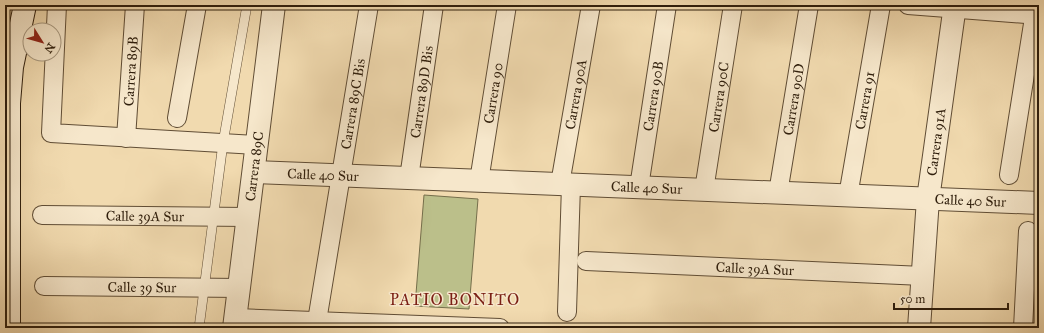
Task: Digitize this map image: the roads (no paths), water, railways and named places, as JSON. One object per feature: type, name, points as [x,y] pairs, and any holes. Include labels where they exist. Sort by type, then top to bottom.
[{"type":"street","points":[[9,328],[9,103],[12,67],[25,5]]},
{"type":"street","points":[[57,5],[51,133],[257,145]]},
{"type":"street","name":"Carrera 89B","points":[[126,138],[135,5]]},
{"type":"street","points":[[177,118],[197,5]]},
{"type":"street","name":"Carrera 89C","points":[[235,323],[274,5]]},
{"type":"street","name":"Carrera 89C Bis","points":[[317,321],[369,5]]},
{"type":"street","name":"Carrera 89D Bis","points":[[409,178],[434,5]]},
{"type":"street","name":"Carrera 90","points":[[479,181],[507,5]]},
{"type":"street","name":"Carrera 90A","points":[[567,312],[565,184],[591,5]]},
{"type":"street","name":"Carrera 90B","points":[[639,187],[668,5]]},
{"type":"street","name":"Carrera 90C","points":[[704,190],[733,5]]},
{"type":"street","name":"Carrera 90D","points":[[778,193],[809,5]]},
{"type":"street","name":"Carrera 91","points":[[848,196],[881,5]]},
{"type":"street","points":[[908,5],[1037,12],[1009,175]]},
{"type":"street","name":"Carrera 91A","points":[[919,328],[928,199],[955,7]]},
{"type":"street","name":"Calle 40 Sur","points":[[254,172],[1039,203]]},
{"type":"street","name":"Calle 39A Sur","points":[[42,215],[248,217]]},
{"type":"street","points":[[1023,328],[1028,231]]},
{"type":"street","name":"Calle 39A Sur","points":[[586,261],[923,276]]},
{"type":"street","name":"Calle 39 Sur","points":[[44,286],[240,288]]},
{"type":"street","points":[[235,323],[317,321],[500,328]]},
{"type":"lane","points":[[199,328],[223,143],[248,5]]},
{"type":"district","name":"PATIO BONITO","points":[[455,299]]}]
